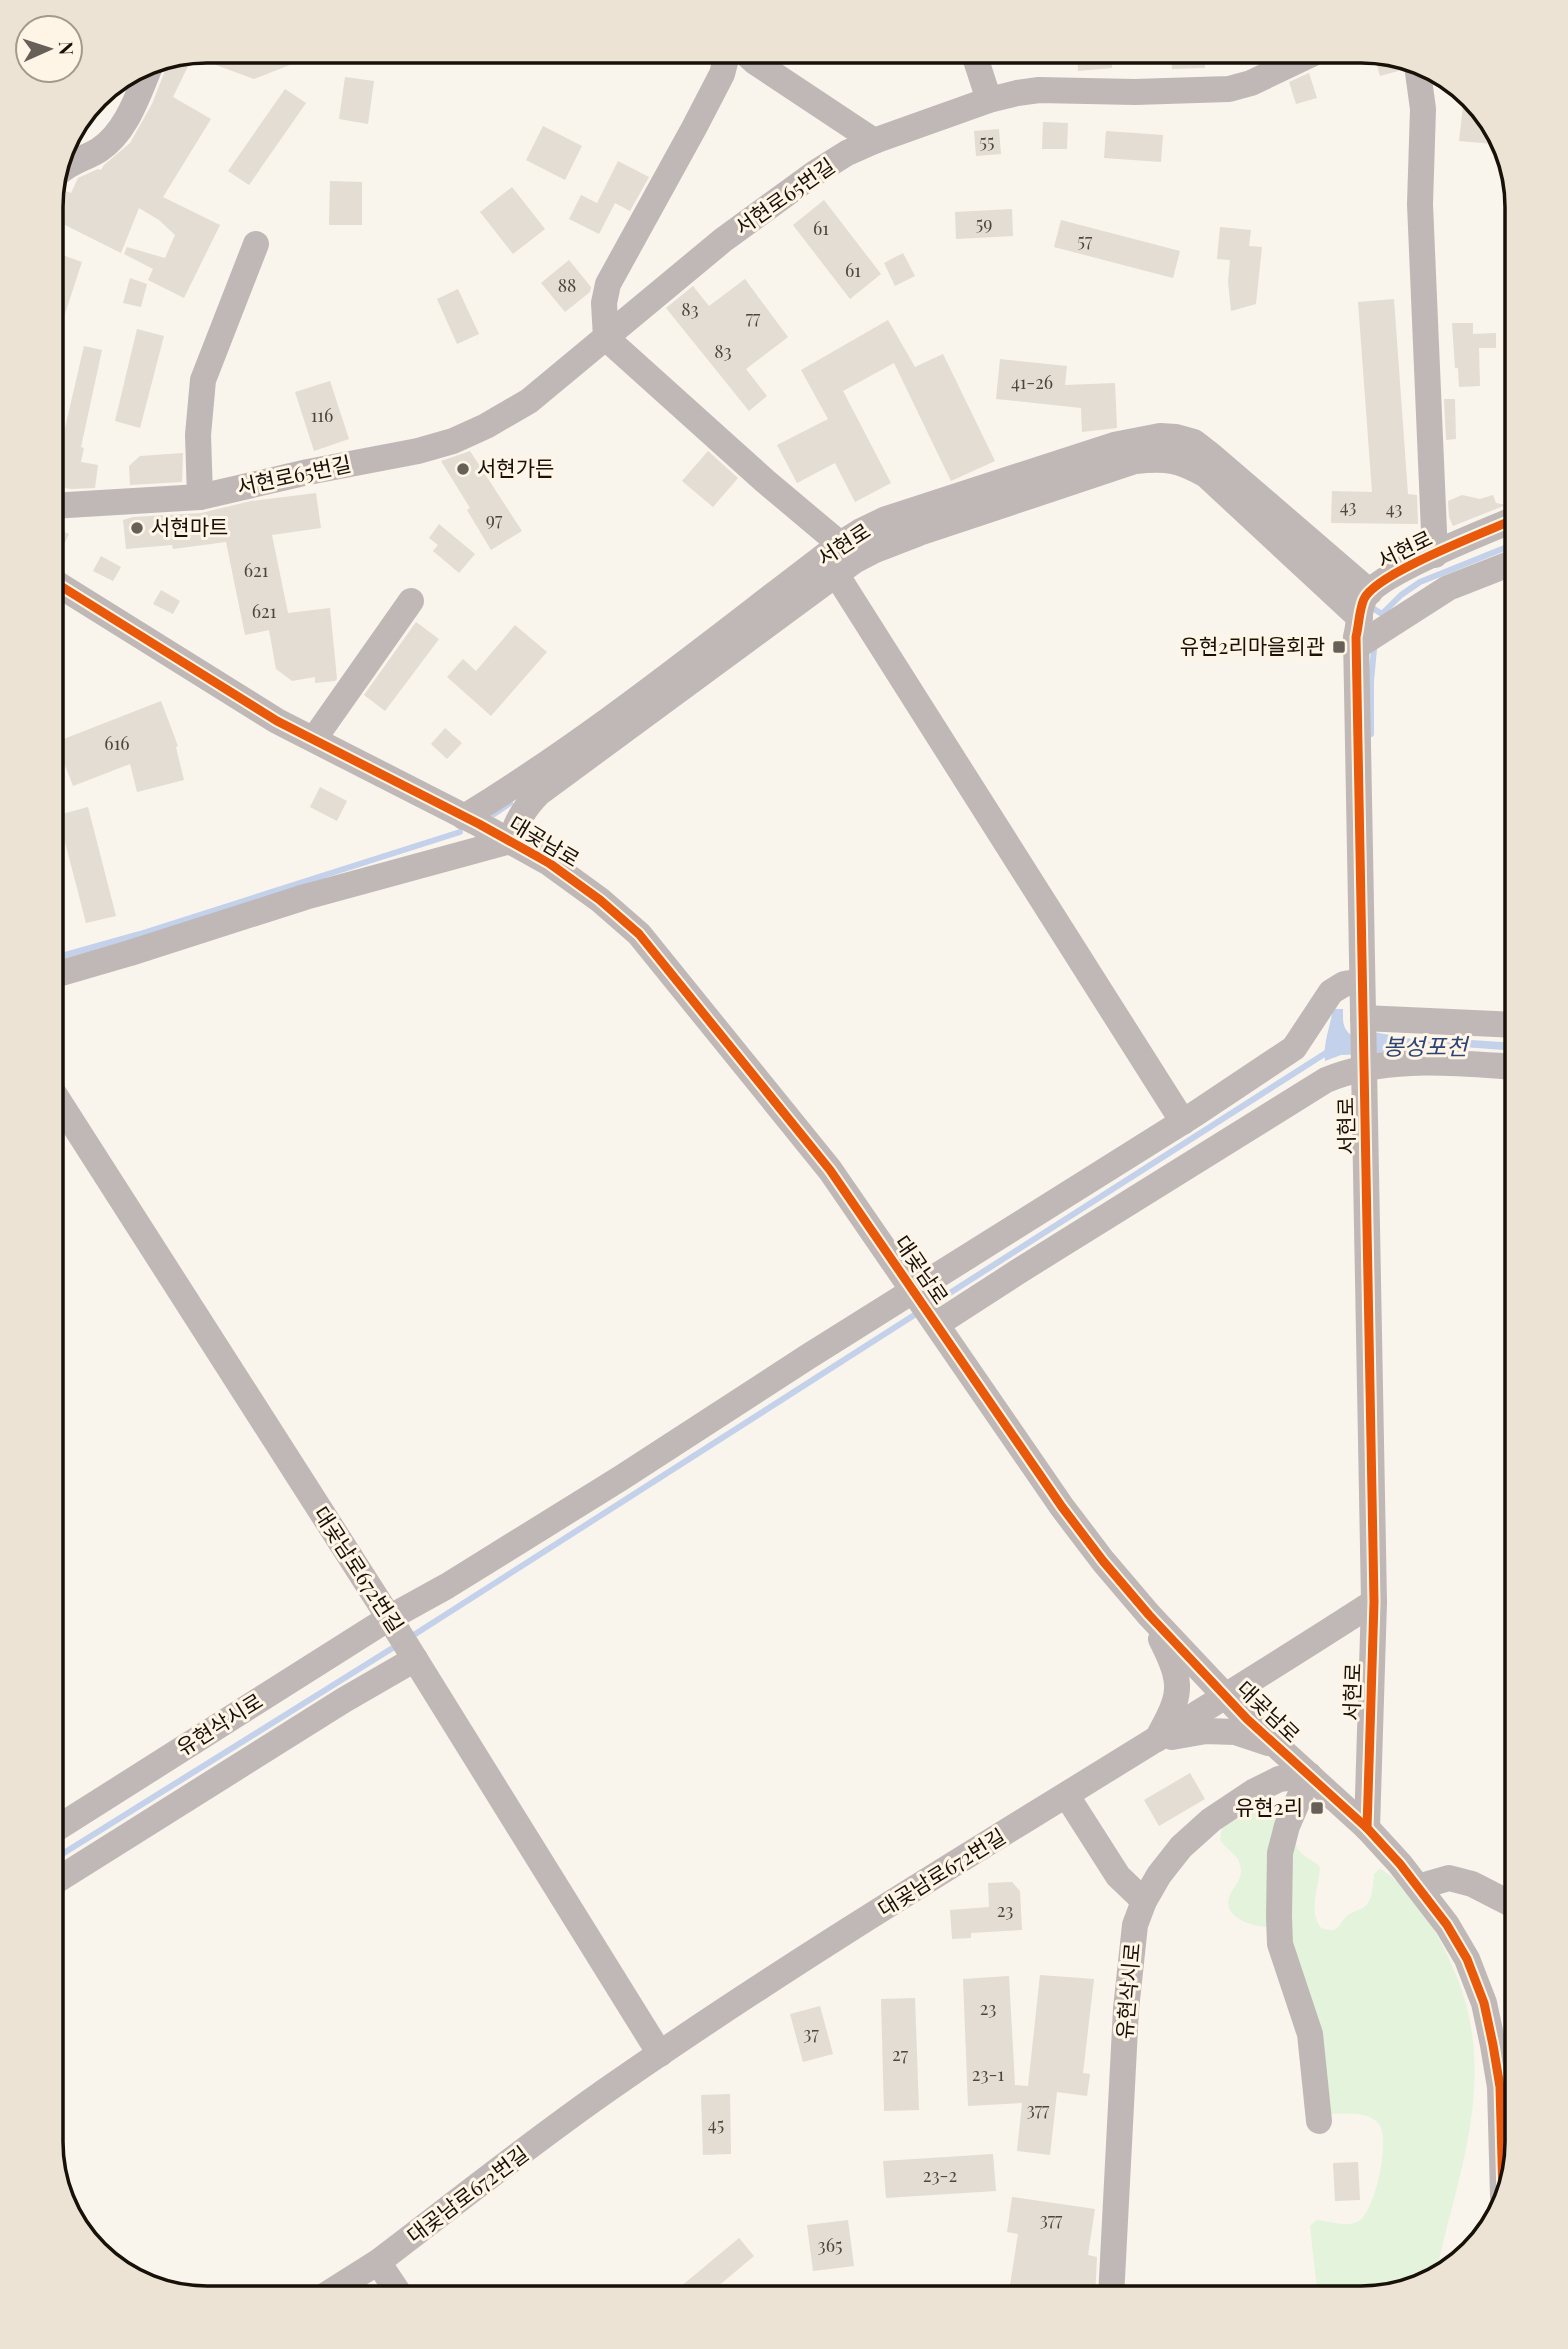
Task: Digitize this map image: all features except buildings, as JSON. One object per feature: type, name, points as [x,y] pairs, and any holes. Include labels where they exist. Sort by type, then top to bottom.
[{"type":"street","points":[[725,63],[722,74],[694,128],[608,284],[604,303],[606,338],[755,472],[840,544]]},
{"type":"street","points":[[757,63],[874,141]]},
{"type":"street","points":[[977,63],[989,100]]},
{"type":"street","name":"서현로65번길","points":[[63,505],[200,497],[396,456],[453,441],[486,426],[528,401],[723,240],[847,153],[989,100],[1039,90],[1149,92],[1229,89],[1251,83],[1286,63]]},
{"type":"street","points":[[1418,75],[1423,109],[1420,204],[1435,555]]},
{"type":"street","points":[[70,165],[98,151],[118,131],[145,77]]},
{"type":"street","points":[[200,497],[198,435],[203,380],[256,244]]},
{"type":"street","name":"서현로","points":[[464,817],[519,783],[590,733],[861,530],[886,519],[1114,445],[1160,436],[1194,442],[1370,592]]},
{"type":"street","points":[[510,841],[517,820],[539,793],[854,561],[875,550],[932,529],[1135,461],[1170,459],[1206,475],[1360,618]]},
{"type":"street","name":"서현로","points":[[1367,1828],[1374,1602],[1356,637],[1364,599],[1376,584],[1396,572],[1505,523]]},
{"type":"street","points":[[1356,647],[1448,588],[1505,566]]},
{"type":"street","points":[[836,574],[1183,1122]]},
{"type":"street","name":"대곶남로","points":[[63,588],[277,721],[549,863],[600,900],[639,934],[830,1170],[1062,1507],[1149,1615],[1247,1719],[1367,1828],[1447,1925],[1466,1959],[1483,2003],[1500,2087],[1502,2169]]},
{"type":"street","points":[[314,738],[411,601]]},
{"type":"street","name":"대곶남로","points":[[63,973],[305,897],[510,841]]},
{"type":"street","name":"유현삭시로","points":[[63,1825],[392,1623],[809,1356],[917,1294],[1183,1122],[1294,1048],[1331,992],[1344,984],[1362,981]]},
{"type":"street","points":[[1363,1018],[1505,1024]]},
{"type":"street","points":[[935,1322],[1326,1080],[1364,1064],[1505,1067]]},
{"type":"street","name":"대곶남로672번길","points":[[63,1108],[392,1623],[660,2054]]},
{"type":"street","name":"대곶남로672번길","points":[[340,2286],[378,2262],[660,2054],[825,1945],[1227,1697],[1374,1602]]},
{"type":"street","points":[[1149,1615],[1175,1668],[1178,1685],[1175,1704],[1156,1741]]},
{"type":"street","points":[[63,1876],[412,1655]]},
{"type":"street","points":[[1156,1741],[1206,1731],[1235,1732],[1278,1746]]},
{"type":"street","points":[[1309,1775],[1287,1826],[1280,1853],[1279,1917],[1280,1944],[1310,2034],[1319,2121]]},
{"type":"street","name":"유현삭시로","points":[[1112,2286],[1126,2009],[1135,1925],[1159,1875],[1181,1847],[1211,1820],[1253,1792],[1279,1779],[1309,1775]]},
{"type":"street","points":[[1067,1796],[1118,1876],[1144,1902]]},
{"type":"street","points":[[1418,1887],[1449,1878],[1472,1884],[1505,1901]]},
{"type":"street","points":[[378,2262],[394,2286]]},
{"type":"green space","points":[[1271,1801],[1277,1804],[1298,1849],[1320,1867],[1315,1914],[1321,1928],[1335,1929],[1348,1915],[1366,1905],[1372,1893],[1374,1874],[1379,1869],[1395,1880],[1426,1918],[1446,1952],[1458,1980],[1469,2018],[1474,2056],[1474,2093],[1462,2167],[1439,2263],[1398,2281],[1380,2285],[1317,2286],[1310,2226],[1317,2220],[1354,2223],[1365,2215],[1380,2175],[1382,2132],[1379,2124],[1368,2117],[1327,2114],[1271,1927],[1257,1926],[1241,1920],[1230,1910],[1230,1895],[1240,1878],[1241,1870],[1237,1857],[1220,1839],[1223,1823],[1253,1804]]},
{"type":"water","name":"봉성포천","points":[[1333,1009],[1343,1009],[1345,1027],[1351,1035],[1373,1032],[1418,1040],[1505,1042],[1505,1050],[1463,1047],[1423,1049],[1341,1055],[1325,1061]]},
{"type":"waterway","points":[[1374,609],[1382,614],[1401,595],[1420,582],[1505,548]]},
{"type":"waterway","points":[[1371,734],[1374,649]]},
{"type":"waterway","points":[[494,814],[510,803]]},
{"type":"waterway","points":[[63,956],[140,934],[460,832]]},
{"type":"waterway","points":[[931,1305],[1329,1051]]},
{"type":"waterway","points":[[409,1638],[919,1312]]},
{"type":"waterway","points":[[63,1854],[399,1644]]},
{"type":"cycle path","points":[[1367,1828],[1374,1602],[1356,637],[1362,603],[1373,589],[1410,566],[1505,523]]},
{"type":"cycle path","points":[[63,587],[277,721],[479,824],[549,863],[600,900],[639,934],[830,1170],[1062,1507],[1103,1561],[1149,1615],[1247,1719],[1367,1828],[1400,1864],[1447,1925],[1467,1959],[1484,2003],[1500,2087],[1502,2169]]},
{"type":"place","name":"서현가든","points":[[463,469]]},
{"type":"place","name":"서현마트","points":[[137,528]]},
{"type":"place","name":"유현2리마을회관","points":[[1339,647]]},
{"type":"place","name":"유현2리","points":[[1317,1808]]}]
